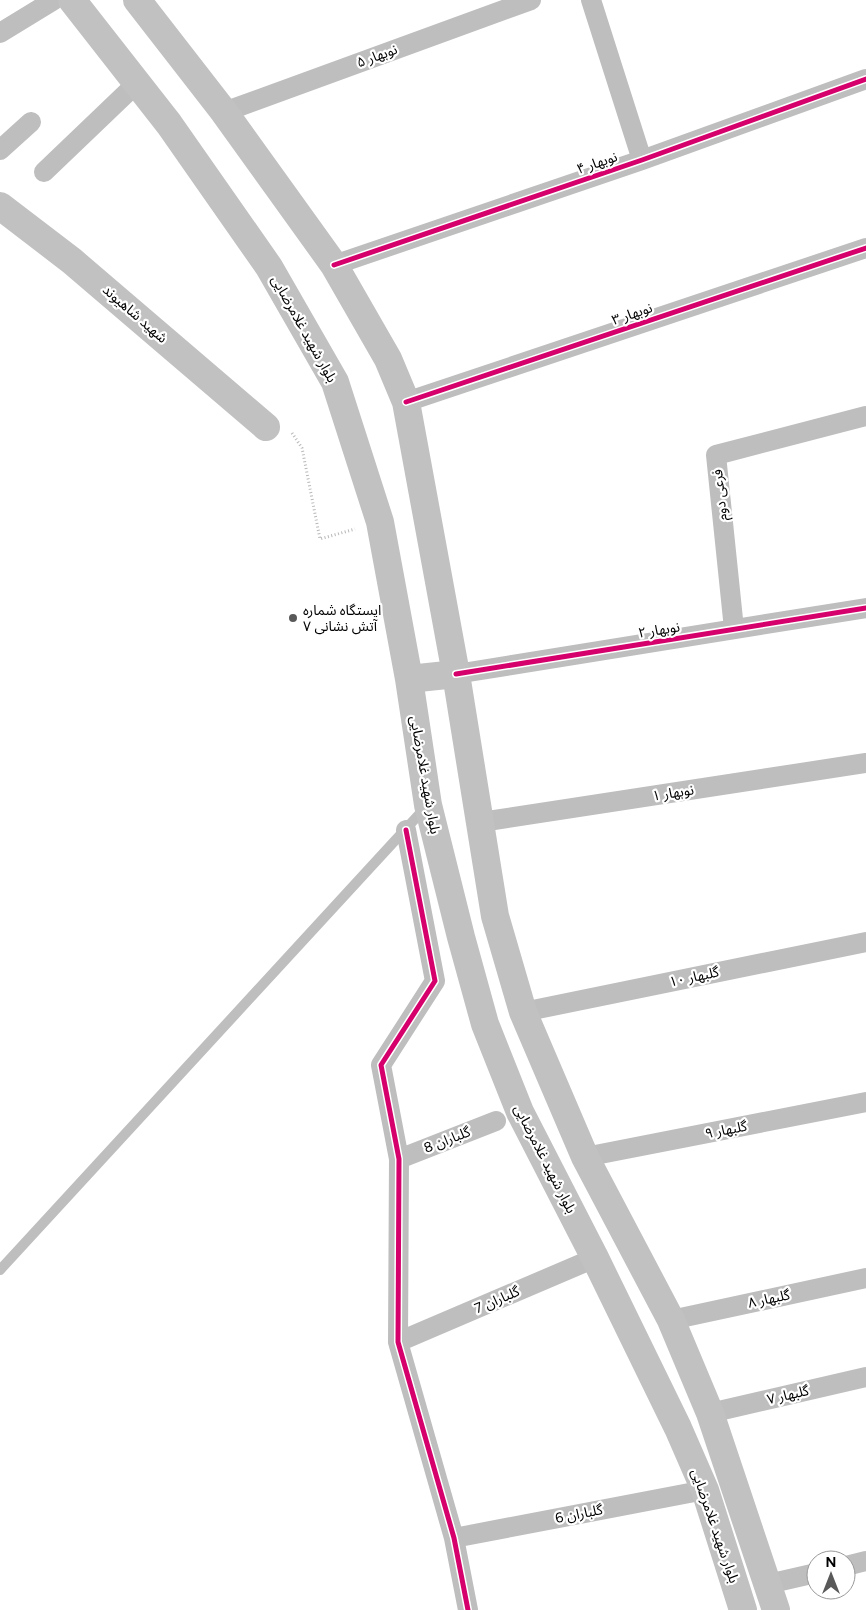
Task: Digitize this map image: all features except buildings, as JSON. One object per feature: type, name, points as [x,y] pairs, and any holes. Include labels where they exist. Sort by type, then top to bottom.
[{"type":"main road","name":"بلوار شهید غلامرضایی","points":[[72,0],[169,124],[269,267],[335,382],[380,522],[409,679],[428,806],[485,1024],[520,1112],[595,1258],[678,1428],[705,1490],[743,1610]]},
{"type":"main road","points":[[137,0],[224,112],[334,265],[388,359],[406,402],[456,674],[495,916],[523,1012],[585,1158],[671,1320],[710,1413],[776,1610]]},
{"type":"main road","name":"شهید شاهیوند","points":[[0,206],[72,260],[266,427]]},
{"type":"main road","points":[[409,679],[456,674]]},
{"type":"street","points":[[0,33],[54,0]]},
{"type":"street","name":"نوبهار ۵","points":[[224,112],[530,0]]},
{"type":"street","points":[[591,0],[642,160]]},
{"type":"street","name":"نوبهار ۴","points":[[334,265],[642,160],[866,79]]},
{"type":"street","points":[[44,172],[137,83]]},
{"type":"street","points":[[0,150],[31,122]]},
{"type":"street","name":"نوبهار ۳","points":[[406,402],[866,248]]},
{"type":"street","name":"فرعی دوم","points":[[734,629],[716,455],[866,416]]},
{"type":"street","name":"نوبهار ۲","points":[[456,674],[866,608]]},
{"type":"street","name":"نوبهار ۱","points":[[481,822],[866,763]]},
{"type":"street","points":[[406,830],[435,981],[381,1066],[399,1159],[398,1342],[454,1538],[468,1610]]},
{"type":"street","name":"گلبهار ۱۰","points":[[523,1012],[866,942]]},
{"type":"street","name":"گلبهار ۹","points":[[585,1158],[866,1102]]},
{"type":"street","name":"گلباران 8","points":[[399,1159],[496,1121]]},
{"type":"street","name":"گلباران 7","points":[[398,1342],[595,1258]]},
{"type":"street","name":"گلبهار ۸","points":[[671,1320],[866,1278]]},
{"type":"street","name":"گلبهار ۷","points":[[710,1413],[866,1377]]},
{"type":"street","name":"گلباران 6","points":[[454,1538],[705,1490]]},
{"type":"street","points":[[768,1584],[806,1575]]},
{"type":"lane","points":[[0,1270],[428,806]]},
{"type":"path","points":[[302,448],[320,539],[380,522]]},
{"type":"cycle path","points":[[334,265],[642,160],[866,79]]},
{"type":"cycle path","points":[[406,402],[866,248]]},
{"type":"cycle path","points":[[456,674],[866,608]]},
{"type":"cycle path","points":[[406,830],[435,981],[381,1065],[399,1159],[398,1342],[454,1538],[468,1610]]},
{"type":"place","name":"ایستگاه شماره ۷ آتش نشانی","points":[[293,618]]}]
